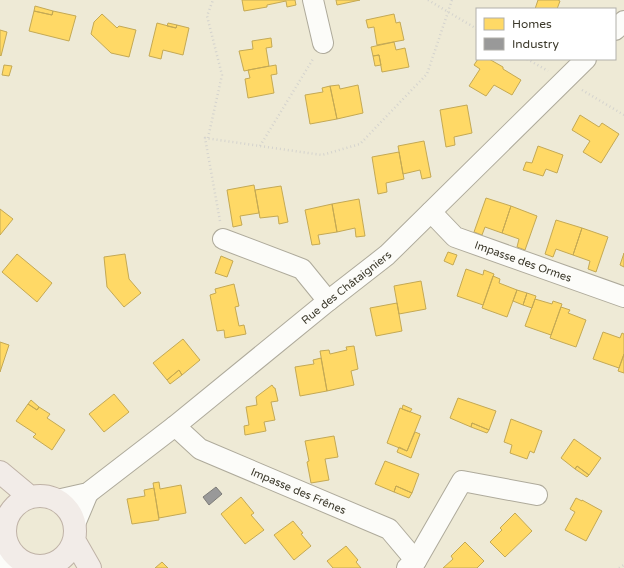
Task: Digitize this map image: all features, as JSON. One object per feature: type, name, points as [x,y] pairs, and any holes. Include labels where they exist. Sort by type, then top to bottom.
[{"type":"main road","points":[[0,472],[30,497]]},
{"type":"main road","points":[[74,532],[70,550],[57,566],[25,566],[7,545],[3,518],[9,514],[14,506],[30,497],[48,497],[56,500],[65,506],[71,514],[74,532],[90,568]]},
{"type":"street","points":[[313,0],[323,43]]},
{"type":"street","points":[[616,29],[624,22]]},
{"type":"street","name":"Rue des Châtaigniers","points":[[56,500],[88,493],[175,426],[328,301],[388,255],[585,60]]},
{"type":"street","name":"Impasse des Ormes","points":[[431,212],[455,237],[624,297]]},
{"type":"street","points":[[223,239],[302,270],[328,301]]},
{"type":"street","name":"Impasse des Frênes","points":[[175,426],[200,449],[389,529],[412,565],[462,481],[536,495]]},
{"type":"street","name":"Rue des Châtaigniers","points":[[74,532],[88,493]]},
{"type":"street","points":[[3,568],[7,545]]},
{"type":"path","points":[[214,0],[207,16],[222,75],[208,138],[205,138],[223,239]]},
{"type":"path","points":[[428,0],[476,28]]},
{"type":"path","points":[[208,138],[322,155],[360,144],[427,74],[452,0]]},
{"type":"path","points":[[260,146],[323,43]]},
{"type":"path","points":[[619,568],[624,565]]},
{"type":"building: Homes","points":[[242,0],[295,0],[296,5],[287,7],[286,1],[267,5],[267,7],[244,11]]},
{"type":"building: Homes","points":[[336,0],[360,0],[337,5]]},
{"type":"building: Homes","points":[[538,0],[560,1],[557,8],[535,8]]},
{"type":"building: Homes","points":[[35,6],[53,11],[52,15],[34,11]]},
{"type":"building: Homes","points":[[34,11],[52,15],[53,11],[76,16],[69,41],[29,31]]},
{"type":"building: Homes","points":[[102,14],[117,28],[119,26],[136,30],[129,57],[111,53],[91,34],[94,22]]},
{"type":"building: Homes","points":[[394,14],[396,23],[400,22],[404,40],[377,45],[374,27],[368,28],[366,20]]},
{"type":"building: Homes","points":[[157,23],[176,28],[177,25],[189,28],[183,55],[163,50],[161,59],[149,56]]},
{"type":"building: Homes","points":[[168,23],[177,25],[176,28],[167,26]]},
{"type":"building: Homes","points":[[0,30],[7,32],[1,56],[0,55]]},
{"type":"building: Homes","points":[[271,38],[272,47],[266,48],[269,66],[244,71],[239,51],[253,49],[252,41]]},
{"type":"building: Homes","points":[[394,42],[396,50],[405,48],[409,67],[382,72],[379,55],[373,56],[371,47]]},
{"type":"building: Homes","points":[[379,55],[381,65],[375,66],[373,56]]},
{"type":"building: Homes","points":[[477,60],[491,60],[521,80],[512,95],[494,85],[486,96],[469,86],[480,69],[474,65]]},
{"type":"building: Homes","points":[[4,65],[12,66],[9,76],[2,75]]},
{"type":"building: Homes","points":[[276,65],[277,74],[271,75],[274,93],[248,98],[245,79],[250,78],[248,70]]},
{"type":"building: Homes","points":[[339,85],[340,89],[358,85],[363,113],[337,119],[330,86]]},
{"type":"building: Homes","points":[[330,86],[337,119],[310,124],[305,95],[323,92],[322,88]]},
{"type":"building: Homes","points":[[467,105],[472,133],[454,137],[455,145],[446,147],[440,110]]},
{"type":"building: Homes","points":[[580,115],[599,127],[602,123],[619,134],[601,163],[583,152],[590,141],[572,130]]},
{"type":"building: Homes","points":[[424,141],[431,177],[422,179],[420,170],[403,174],[398,146]]},
{"type":"building: Homes","points":[[538,146],[563,155],[557,173],[546,169],[543,176],[523,170],[526,162],[532,163]]},
{"type":"building: Homes","points":[[399,152],[404,179],[386,183],[387,192],[378,194],[372,157]]},
{"type":"building: Homes","points":[[254,185],[259,213],[240,216],[242,225],[233,227],[227,190]]},
{"type":"building: Homes","points":[[281,186],[288,222],[279,224],[278,216],[260,218],[255,190]]},
{"type":"building: Homes","points":[[486,198],[511,206],[502,233],[485,227],[482,235],[474,232]]},
{"type":"building: Homes","points":[[359,199],[365,236],[356,237],[355,228],[337,232],[332,204]]},
{"type":"building: Homes","points":[[332,204],[337,232],[318,235],[320,244],[312,245],[305,210]]},
{"type":"building: Homes","points":[[511,206],[537,216],[525,250],[517,247],[519,239],[502,233]]},
{"type":"building: Homes","points":[[0,209],[13,219],[0,235]]},
{"type":"building: Homes","points":[[556,220],[582,228],[573,255],[556,249],[553,257],[545,254]]},
{"type":"building: Homes","points":[[582,228],[608,237],[596,272],[588,269],[590,261],[573,255]]},
{"type":"building: Homes","points":[[448,252],[457,255],[453,265],[444,261]]},
{"type":"building: Homes","points":[[624,253],[624,267],[620,265]]},
{"type":"building: Homes","points":[[17,254],[52,283],[37,302],[2,272]]},
{"type":"building: Homes","points":[[125,254],[129,279],[141,293],[124,307],[107,287],[104,257]]},
{"type":"building: Homes","points":[[221,256],[233,261],[227,277],[215,273]]},
{"type":"building: Homes","points":[[466,269],[483,275],[484,270],[494,274],[483,305],[457,296]]},
{"type":"building: Homes","points":[[493,276],[500,279],[499,283],[517,290],[507,317],[482,308]]},
{"type":"building: Homes","points":[[421,281],[426,309],[399,314],[394,286]]},
{"type":"building: Homes","points":[[234,284],[239,306],[235,307],[239,326],[244,325],[246,334],[225,338],[224,330],[217,331],[210,295],[216,293],[215,289]]},
{"type":"building: Homes","points":[[517,290],[527,293],[523,305],[513,301]]},
{"type":"building: Homes","points":[[527,293],[536,296],[532,308],[523,305]]},
{"type":"building: Homes","points":[[535,299],[552,304],[553,301],[562,304],[551,335],[525,326]]},
{"type":"building: Homes","points":[[397,303],[402,331],[376,336],[370,308]]},
{"type":"building: Homes","points":[[561,307],[570,310],[568,313],[586,320],[576,347],[550,338]]},
{"type":"building: Homes","points":[[603,332],[620,338],[622,333],[624,334],[624,354],[619,368],[593,359]]},
{"type":"building: Homes","points":[[183,339],[200,360],[182,375],[179,370],[167,380],[153,363]]},
{"type":"building: Homes","points":[[0,342],[9,345],[0,372]]},
{"type":"building: Homes","points":[[354,346],[358,369],[351,371],[354,385],[327,391],[320,351],[329,350],[330,354],[347,350],[346,347]]},
{"type":"building: Homes","points":[[624,354],[624,373],[618,371]]},
{"type":"building: Homes","points":[[321,358],[327,391],[300,396],[295,367],[314,364],[313,360]]},
{"type":"building: Homes","points":[[179,370],[182,375],[170,384],[167,380]]},
{"type":"building: Homes","points":[[272,385],[275,388],[278,401],[271,402],[275,420],[264,422],[266,431],[245,435],[244,426],[249,425],[246,407],[257,405],[256,397]]},
{"type":"building: Homes","points":[[114,394],[129,412],[104,432],[89,414]]},
{"type":"building: Homes","points":[[458,398],[496,411],[489,430],[472,423],[471,427],[450,418]]},
{"type":"building: Homes","points":[[31,400],[39,407],[37,410],[28,404]]},
{"type":"building: Homes","points":[[28,404],[37,410],[39,407],[50,414],[47,418],[65,430],[52,450],[33,437],[36,434],[16,421]]},
{"type":"building: Homes","points":[[403,405],[412,409],[410,412],[402,409]]},
{"type":"building: Homes","points":[[400,408],[421,416],[407,451],[387,443]]},
{"type":"building: Homes","points":[[511,419],[542,431],[534,453],[530,451],[527,459],[510,453],[512,445],[504,442]]},
{"type":"building: Homes","points":[[472,423],[489,430],[487,433],[471,427]]},
{"type":"building: Homes","points":[[415,432],[420,434],[411,458],[397,452],[399,447],[407,451]]},
{"type":"building: Homes","points":[[334,436],[338,457],[325,459],[329,480],[311,483],[305,441]]},
{"type":"building: Homes","points":[[574,439],[601,458],[589,475],[577,466],[575,469],[561,458]]},
{"type":"building: Homes","points":[[385,461],[419,474],[412,493],[396,486],[394,492],[375,484]]},
{"type":"building: Homes","points":[[577,466],[589,475],[587,477],[575,469]]},
{"type":"building: Homes","points":[[159,482],[160,489],[181,485],[186,513],[159,518],[153,483]]},
{"type":"building: Homes","points":[[396,486],[412,493],[409,498],[394,492]]},
{"type":"building: Homes","points":[[154,488],[159,520],[132,524],[127,499],[145,496],[144,490]]},
{"type":"building: Homes","points":[[241,497],[254,513],[251,515],[264,530],[245,544],[221,514]]},
{"type":"building: Homes","points":[[576,498],[602,511],[586,541],[565,530],[575,512],[570,509]]},
{"type":"building: Homes","points":[[515,513],[532,531],[505,557],[490,542],[502,530],[500,528]]},
{"type":"building: Homes","points":[[293,521],[311,546],[294,560],[274,535]]},
{"type":"building: Homes","points":[[465,542],[484,561],[477,568],[443,568],[453,559],[451,556]]},
{"type":"building: Homes","points":[[346,546],[358,560],[356,562],[361,568],[333,568],[327,561]]},
{"type":"building: Homes","points":[[162,562],[168,568],[155,568]]},
{"type":"building: Industry","points":[[216,487],[222,494],[209,505],[203,497]]}]
